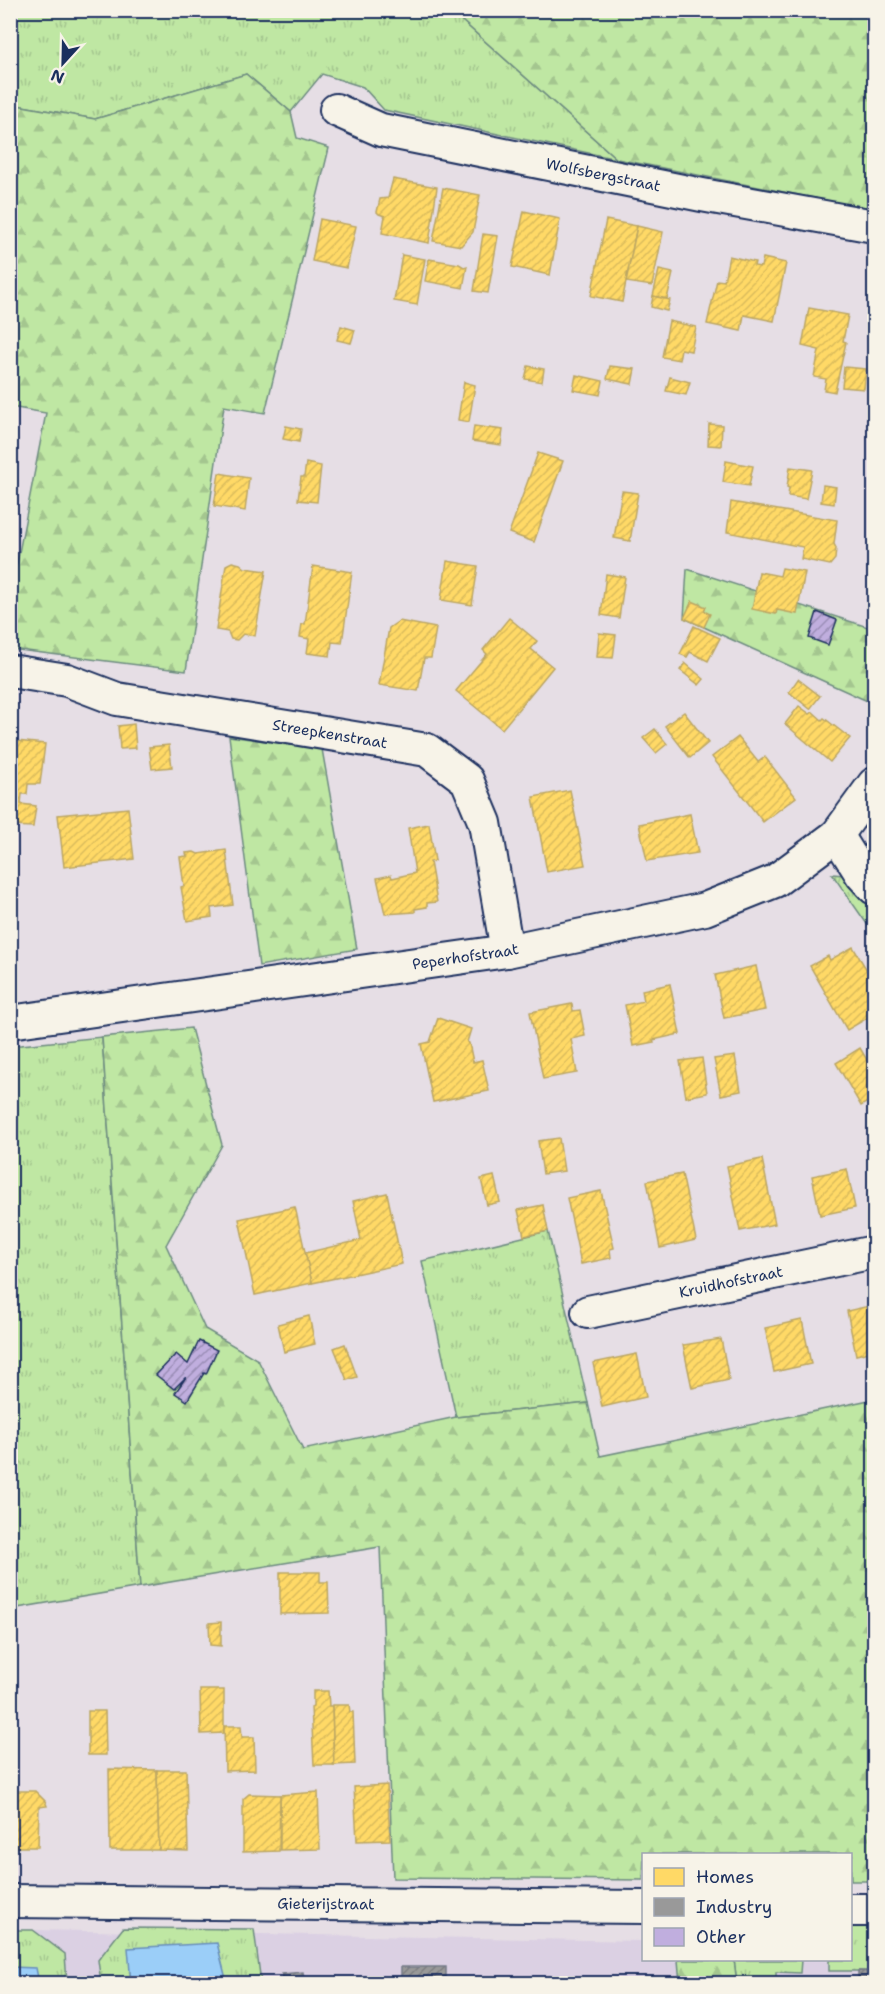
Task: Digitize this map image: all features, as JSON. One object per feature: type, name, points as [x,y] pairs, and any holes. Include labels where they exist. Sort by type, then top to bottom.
[{"type":"street","name":"Wolfsbergstraat","points":[[336,110],[381,130],[702,195],[874,226]]},
{"type":"street","name":"Streepkenstraat","points":[[10,671],[67,680],[117,699],[427,750],[467,780],[485,823],[507,951]]},
{"type":"street","name":"Peperhofstraat","points":[[10,1022],[507,951],[705,909],[775,881],[837,835],[874,784]]},
{"type":"street","points":[[837,835],[862,875],[874,888]]},
{"type":"street","name":"Kruidhofstraat","points":[[588,1312],[874,1252]]},
{"type":"street","name":"Gieterijstraat","points":[[10,1901],[642,1907]]},
{"type":"street","points":[[852,1910],[874,1910]]},
{"type":"shaded area","points":[[33,1930],[642,1941],[642,1961],[678,1961],[680,1983],[67,1983],[65,1954]]},
{"type":"shaded area","points":[[874,1940],[874,1983],[737,1983],[734,1961],[852,1961],[852,1958]]},
{"type":"green space","points":[[10,11],[451,11],[617,159],[384,110],[363,87],[322,74],[291,112],[246,74],[95,119],[11,104]]},
{"type":"green space","points":[[451,11],[874,11],[874,210],[617,159]]},
{"type":"green space","points":[[246,74],[291,112],[297,138],[329,148],[265,413],[224,406],[186,671],[11,649],[11,594],[46,413],[11,407],[11,104],[95,119]]},
{"type":"green space","points":[[687,569],[874,629],[874,704],[684,618]]},
{"type":"green space","points":[[229,736],[322,749],[357,949],[259,966]]},
{"type":"green space","points":[[832,874],[844,875],[874,912],[874,934]]},
{"type":"green space","points":[[191,1028],[222,1145],[166,1245],[205,1329],[258,1360],[303,1450],[456,1417],[588,1403],[600,1456],[874,1399],[874,1881],[852,1881],[852,1853],[642,1853],[642,1880],[393,1878],[380,1547],[140,1587],[102,1037]]},
{"type":"green space","points":[[102,1037],[140,1587],[11,1609],[11,1046]]},
{"type":"green space","points":[[548,1231],[588,1403],[456,1417],[422,1261]]},
{"type":"green space","points":[[852,1926],[874,1926],[874,1971],[829,1971],[829,1961],[852,1961]]},
{"type":"green space","points":[[123,1928],[254,1929],[261,1983],[101,1983],[98,1960]]},
{"type":"green space","points":[[11,1930],[33,1930],[65,1954],[67,1983],[11,1984]]},
{"type":"green space","points":[[678,1961],[734,1961],[737,1983],[680,1983]]},
{"type":"green space","points":[[734,1961],[801,1961],[800,1973],[776,1972],[776,1983],[737,1983]]},
{"type":"water","points":[[217,1943],[227,1983],[131,1983],[128,1948]]},
{"type":"water","points":[[11,1967],[36,1968],[39,1983],[11,1983]]},
{"type":"building: Homes","points":[[393,179],[437,187],[429,243],[382,233],[385,216],[377,212],[380,199],[388,198]]},
{"type":"building: Homes","points":[[443,188],[480,195],[473,232],[461,246],[433,241]]},
{"type":"building: Homes","points":[[524,211],[560,219],[550,275],[512,267]]},
{"type":"building: Homes","points":[[320,219],[356,226],[347,268],[312,261]]},
{"type":"building: Homes","points":[[606,220],[637,226],[622,302],[591,296]]},
{"type":"building: Homes","points":[[637,226],[663,232],[652,286],[626,282]]},
{"type":"building: Homes","points":[[483,234],[498,236],[488,293],[474,291]]},
{"type":"building: Homes","points":[[402,255],[425,259],[417,305],[394,301]]},
{"type":"building: Homes","points":[[729,256],[755,262],[754,266],[761,267],[763,258],[786,263],[774,321],[744,315],[741,331],[707,324],[717,280],[724,281]]},
{"type":"building: Homes","points":[[429,259],[467,266],[463,288],[425,281]]},
{"type":"building: Homes","points":[[659,270],[673,273],[667,299],[653,296]]},
{"type":"building: Homes","points":[[653,296],[670,300],[667,311],[651,307]]},
{"type":"building: Homes","points":[[809,308],[848,315],[843,341],[846,342],[835,392],[824,390],[826,379],[814,377],[819,350],[802,346]]},
{"type":"building: Homes","points":[[669,321],[696,327],[691,351],[681,349],[679,360],[662,357]]},
{"type":"building: Homes","points":[[341,326],[355,330],[351,343],[337,340]]},
{"type":"building: Homes","points":[[528,366],[544,369],[542,382],[525,379]]},
{"type":"building: Homes","points":[[610,366],[635,369],[632,384],[607,379]]},
{"type":"building: Homes","points":[[844,367],[866,369],[864,389],[842,387]]},
{"type":"building: Homes","points":[[576,375],[603,381],[600,395],[573,390]]},
{"type":"building: Homes","points":[[670,377],[690,382],[686,395],[666,391]]},
{"type":"building: Homes","points":[[464,382],[475,385],[469,422],[458,420]]},
{"type":"building: Homes","points":[[709,424],[722,425],[721,446],[708,445]]},
{"type":"building: Homes","points":[[286,426],[301,429],[299,442],[283,439]]},
{"type":"building: Homes","points":[[474,426],[503,430],[501,445],[472,441]]},
{"type":"building: Homes","points":[[538,453],[563,461],[534,542],[509,533]]},
{"type":"building: Homes","points":[[726,461],[753,466],[749,486],[723,482]]},
{"type":"building: Homes","points":[[306,463],[321,466],[317,502],[298,500],[301,477],[304,477]]},
{"type":"building: Homes","points":[[790,467],[812,470],[806,499],[788,496]]},
{"type":"building: Homes","points":[[219,473],[249,478],[245,511],[214,506]]},
{"type":"building: Homes","points":[[823,485],[836,487],[834,504],[821,502]]},
{"type":"building: Homes","points":[[622,491],[638,493],[630,541],[614,538]]},
{"type":"building: Homes","points":[[731,502],[837,520],[835,559],[830,565],[801,559],[803,547],[727,532]]},
{"type":"building: Homes","points":[[447,561],[478,566],[472,605],[441,600]]},
{"type":"building: Homes","points":[[232,562],[245,568],[266,571],[255,636],[243,634],[237,640],[231,639],[228,632],[216,630],[226,565]]},
{"type":"building: Homes","points":[[313,566],[352,572],[342,643],[332,642],[330,656],[307,653],[309,639],[300,637],[302,624],[305,624]]},
{"type":"building: Homes","points":[[782,568],[805,572],[797,614],[777,610],[776,614],[752,609],[759,572],[780,576]]},
{"type":"building: Homes","points":[[606,574],[625,577],[619,618],[601,615]]},
{"type":"building: Homes","points":[[692,601],[706,607],[704,611],[710,614],[704,627],[684,618]]},
{"type":"building: Homes","points":[[509,618],[537,641],[531,649],[553,667],[502,729],[456,691],[487,654],[483,650]]},
{"type":"building: Homes","points":[[399,621],[436,628],[431,658],[424,658],[418,691],[379,685],[389,628]]},
{"type":"building: Homes","points":[[694,626],[720,638],[708,661],[690,652],[687,657],[680,654]]},
{"type":"building: Homes","points":[[599,633],[616,635],[613,658],[597,657]]},
{"type":"building: Homes","points":[[685,663],[704,679],[699,685],[680,670]]},
{"type":"building: Homes","points":[[798,679],[820,696],[810,709],[789,692]]},
{"type":"building: Homes","points":[[799,706],[810,714],[813,712],[822,720],[824,718],[850,738],[830,762],[785,724]]},
{"type":"building: Homes","points":[[684,712],[708,743],[690,758],[665,726]]},
{"type":"building: Homes","points":[[134,724],[136,748],[120,749],[118,726]]},
{"type":"building: Homes","points":[[655,729],[667,744],[656,753],[643,738]]},
{"type":"building: Homes","points":[[738,737],[758,762],[765,757],[796,797],[763,822],[712,757]]},
{"type":"building: Homes","points":[[16,741],[45,744],[40,784],[28,784],[27,794],[22,794],[21,804],[36,806],[33,827],[10,826],[10,772]]},
{"type":"building: Homes","points":[[169,745],[172,767],[152,769],[149,747]]},
{"type":"building: Homes","points":[[570,790],[585,865],[547,872],[533,797]]},
{"type":"building: Homes","points":[[128,808],[134,859],[64,867],[58,815]]},
{"type":"building: Homes","points":[[690,814],[698,853],[647,861],[639,824]]},
{"type":"building: Homes","points":[[429,824],[435,861],[430,862],[437,902],[427,903],[427,907],[415,909],[415,912],[385,914],[377,878],[391,875],[392,878],[415,873],[408,828]]},
{"type":"building: Homes","points":[[226,850],[233,905],[211,908],[212,917],[187,921],[181,887],[184,886],[180,857],[187,856],[186,853],[198,854]]},
{"type":"building: Homes","points":[[853,947],[874,982],[874,1014],[847,1030],[810,966],[828,956],[830,960]]},
{"type":"building: Homes","points":[[756,966],[765,1010],[724,1018],[715,975]]},
{"type":"building: Homes","points":[[670,984],[680,1034],[633,1046],[625,1005],[644,1001],[642,990]]},
{"type":"building: Homes","points":[[572,1004],[573,1011],[580,1010],[585,1036],[571,1039],[577,1073],[543,1079],[530,1012]]},
{"type":"building: Homes","points":[[438,1018],[471,1029],[467,1042],[473,1062],[482,1060],[489,1091],[433,1102],[421,1044],[430,1042]]},
{"type":"building: Homes","points":[[860,1048],[874,1072],[874,1098],[861,1106],[836,1063]]},
{"type":"building: Homes","points":[[735,1056],[741,1091],[721,1095],[714,1059]]},
{"type":"building: Homes","points":[[702,1058],[707,1093],[686,1097],[680,1061]]},
{"type":"building: Homes","points":[[559,1138],[564,1171],[543,1174],[538,1141]]},
{"type":"building: Homes","points":[[762,1159],[775,1224],[740,1231],[727,1166]]},
{"type":"building: Homes","points":[[847,1169],[855,1208],[820,1215],[812,1176]]},
{"type":"building: Homes","points":[[682,1174],[696,1240],[660,1248],[647,1181]]},
{"type":"building: Homes","points":[[494,1176],[500,1202],[487,1205],[481,1179]]},
{"type":"building: Homes","points":[[601,1191],[614,1248],[610,1249],[611,1258],[581,1264],[567,1198]]},
{"type":"building: Homes","points":[[387,1193],[402,1264],[312,1283],[305,1253],[361,1240],[353,1201]]},
{"type":"building: Homes","points":[[543,1205],[548,1231],[524,1236],[518,1210]]},
{"type":"building: Homes","points":[[295,1207],[312,1283],[255,1295],[239,1219]]},
{"type":"building: Homes","points":[[874,1305],[874,1351],[856,1355],[847,1311]]},
{"type":"building: Homes","points":[[309,1316],[315,1344],[284,1352],[278,1324]]},
{"type":"building: Homes","points":[[802,1320],[811,1364],[774,1372],[765,1328]]},
{"type":"building: Homes","points":[[721,1339],[729,1380],[692,1388],[683,1345]]},
{"type":"building: Homes","points":[[345,1344],[357,1377],[347,1380],[334,1348]]},
{"type":"building: Homes","points":[[637,1354],[646,1397],[602,1407],[593,1363]]},
{"type":"building: Homes","points":[[280,1572],[320,1572],[320,1582],[328,1582],[329,1613],[280,1614]]},
{"type":"building: Homes","points":[[221,1622],[221,1646],[210,1645],[209,1623]]},
{"type":"building: Homes","points":[[200,1690],[224,1690],[224,1733],[201,1734]]},
{"type":"building: Homes","points":[[313,1691],[328,1691],[329,1706],[332,1706],[334,1765],[314,1765],[311,1707],[313,1706]]},
{"type":"building: Homes","points":[[332,1705],[349,1705],[350,1712],[353,1712],[355,1764],[334,1765]]},
{"type":"building: Homes","points":[[88,1711],[105,1711],[106,1755],[88,1755]]},
{"type":"building: Homes","points":[[224,1726],[241,1726],[242,1737],[254,1737],[255,1770],[225,1771]]},
{"type":"building: Homes","points":[[109,1769],[157,1770],[159,1850],[110,1850]]},
{"type":"building: Homes","points":[[157,1770],[186,1770],[188,1851],[159,1850]]},
{"type":"building: Homes","points":[[17,1785],[17,1791],[35,1791],[47,1806],[39,1807],[38,1847],[10,1847],[10,1786]]},
{"type":"building: Homes","points":[[387,1785],[390,1840],[357,1841],[354,1787]]},
{"type":"building: Homes","points":[[318,1792],[320,1849],[280,1850],[280,1795]]},
{"type":"building: Homes","points":[[249,1794],[280,1795],[279,1851],[243,1852],[243,1799]]},
{"type":"building: Industry","points":[[401,1967],[446,1967],[446,1984],[401,1984]]},
{"type":"building: Industry","points":[[858,1971],[874,1972],[874,1984],[858,1984]]},
{"type":"building: Industry","points":[[303,1972],[305,1984],[283,1984],[282,1974]]},
{"type":"building: Other","points":[[817,612],[837,620],[828,645],[809,638]]},
{"type":"building: Other","points":[[199,1341],[217,1350],[206,1374],[204,1373],[187,1401],[175,1393],[186,1377],[174,1389],[156,1375],[176,1354],[188,1364]]}]
